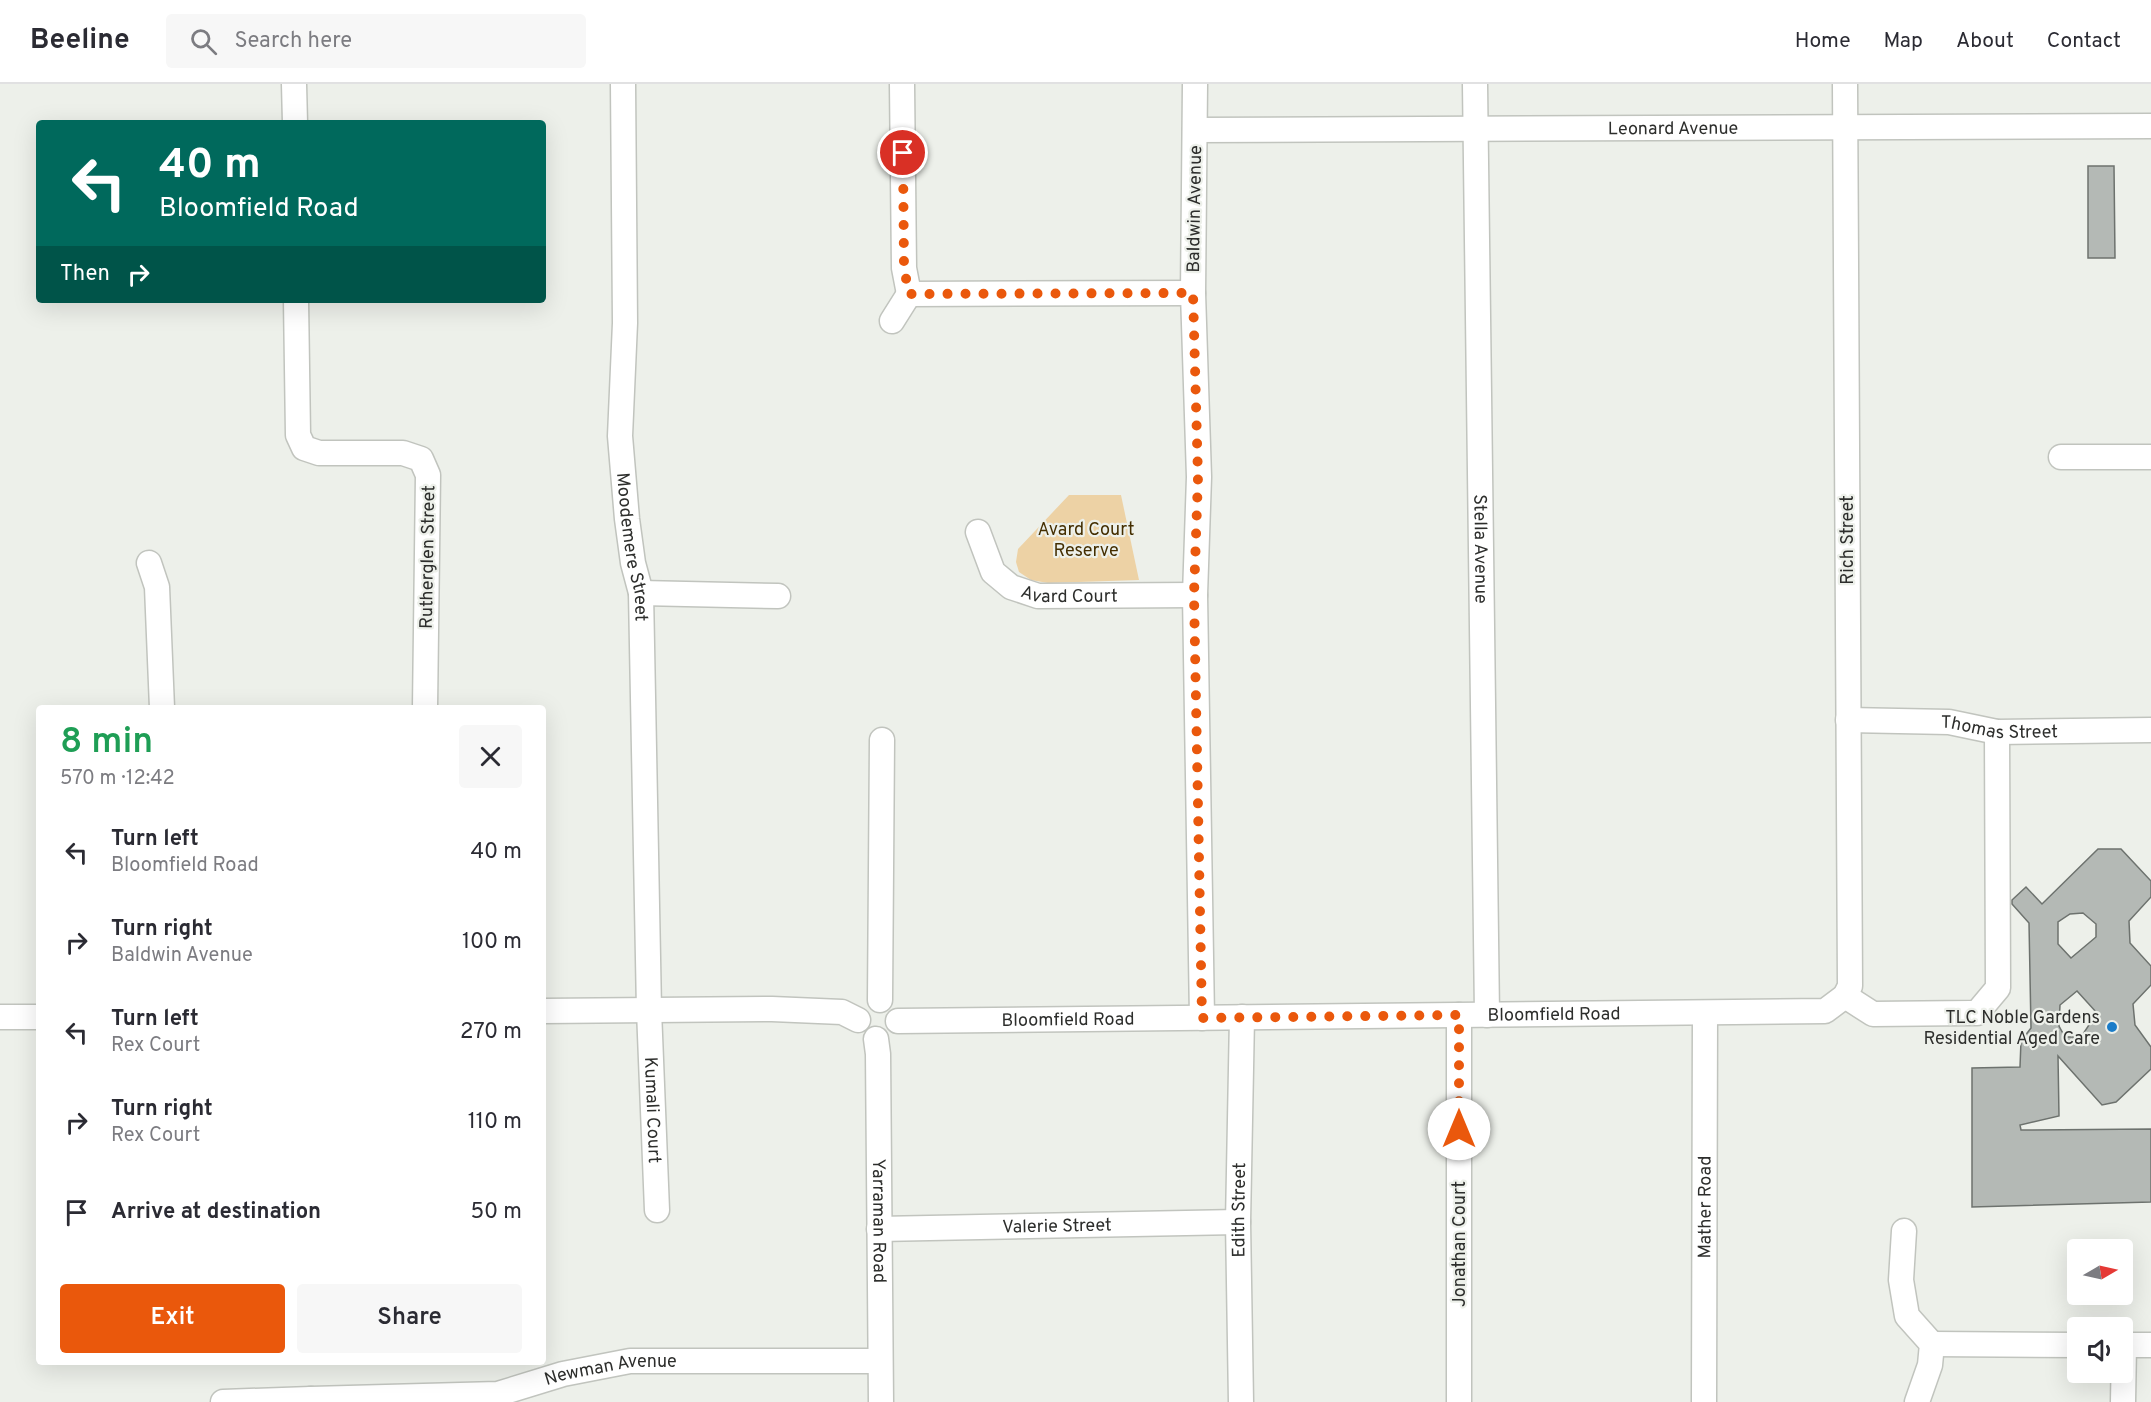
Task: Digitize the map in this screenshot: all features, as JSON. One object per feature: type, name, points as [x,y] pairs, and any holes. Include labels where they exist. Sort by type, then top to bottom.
[{"type":"street","points":[[294,84],[295,120]]},
{"type":"street","name":"Moodemere Street","points":[[623,84],[625,323],[620,436],[627,519],[633,563],[641,593],[649,1010]]},
{"type":"street","points":[[891,321],[909,294],[904,268],[902,84]]},
{"type":"street","name":"Baldwin Avenue","points":[[1195,84],[1193,293],[1198,477],[1194,595],[1202,1018]]},
{"type":"street","name":"Stella Avenue","points":[[1475,84],[1487,1015]]},
{"type":"street","name":"Rich Street","points":[[1845,84],[1850,986],[1845,996]]},
{"type":"street","name":"Leonard Avenue","points":[[1195,130],[2151,126]]},
{"type":"street","points":[[909,294],[1193,293]]},
{"type":"street","name":"Rutherglen Street","points":[[296,303],[298,435],[304,448],[319,453],[403,453],[421,459],[428,475],[425,705]]},
{"type":"street","points":[[2061,458],[2151,457]]},
{"type":"street","name":"Avard Court","points":[[978,532],[993,572],[1011,587],[1038,596],[1194,595]]},
{"type":"street","points":[[149,563],[157,587],[162,705]]},
{"type":"street","points":[[641,593],[778,596]]},
{"type":"street","name":"Thomas Street","points":[[1848,720],[1949,722],[1997,732],[2151,730]]},
{"type":"street","points":[[1845,996],[1873,1014],[1971,1013],[1977,1012],[1998,988],[1997,732]]},
{"type":"street","points":[[880,999],[882,740]]},
{"type":"street","name":"Bloomfield Road","points":[[898,1021],[1825,1011],[1845,996]]},
{"type":"street","points":[[880,999],[895,1009],[898,1021],[888,1036],[876,1039],[862,1031],[858,1020],[862,1008],[873,1000],[880,999]]},
{"type":"street","points":[[546,1011],[772,1009],[842,1012],[858,1020]]},
{"type":"street","name":"Kumali Court","points":[[649,1010],[657,1210]]},
{"type":"street","name":"Mather Road","points":[[1704,1402],[1705,1012]]},
{"type":"street","name":"Jonathan Court","points":[[1459,1015],[1459,1402]]},
{"type":"street","points":[[0,1017],[36,1017]]},
{"type":"street","name":"Edith Street","points":[[1241,1402],[1238,1222],[1242,1017]]},
{"type":"street","name":"Yarraman Road","points":[[876,1039],[878,1054],[880,1402]]},
{"type":"street","name":"Valerie Street","points":[[879,1229],[1238,1222]]},
{"type":"street","points":[[1904,1231],[1901,1280],[1907,1316],[1932,1344],[1930,1365],[1917,1402]]},
{"type":"street","points":[[1932,1344],[2067,1345]]},
{"type":"street","points":[[2133,1345],[2151,1345]]},
{"type":"street","name":"Newman Avenue","points":[[223,1402],[498,1394],[563,1374],[630,1361],[880,1361]]},
{"type":"street","points":[[2123,1383],[2123,1402]]},
{"type":"green space","name":"Avard Court Reserve","points":[[1069,495],[1121,495],[1139,580],[1048,583],[1031,580],[1019,572],[1016,562],[1018,549]]},
{"type":"building","points":[[2088,166],[2114,166],[2115,258],[2088,258]]},
{"type":"building","name":"TLC Noble Gardens Residential Aged Care","points":[[2098,849],[2121,849],[2151,881],[2151,897],[2129,921],[2130,943],[2151,966],[2151,985],[2133,1004],[2135,1025],[2151,1047],[2151,1069],[2116,1102],[2102,1105],[2058,1056],[2059,1116],[2020,1125],[2021,1130],[2151,1129],[2151,1202],[1972,1207],[1972,1068],[2020,1067],[2021,1041],[2031,1028],[2029,923],[2012,904],[2012,900],[2026,887],[2042,904]],"holes":[[[2083,913],[2096,924],[2096,937],[2071,958],[2058,944],[2058,922],[2070,914]],[[2077,991],[2097,1013],[2081,1037],[2065,1037],[2059,1026],[2060,1005]]]},
{"type":"place","name":"TLC Noble Gardens Residential Aged Care","points":[[2112,1027]]},
{"type":"route","points":[[903,153],[904,268],[909,294],[1193,293],[1198,477],[1194,595],[1202,1018],[1459,1015],[1459,1129]]}]
